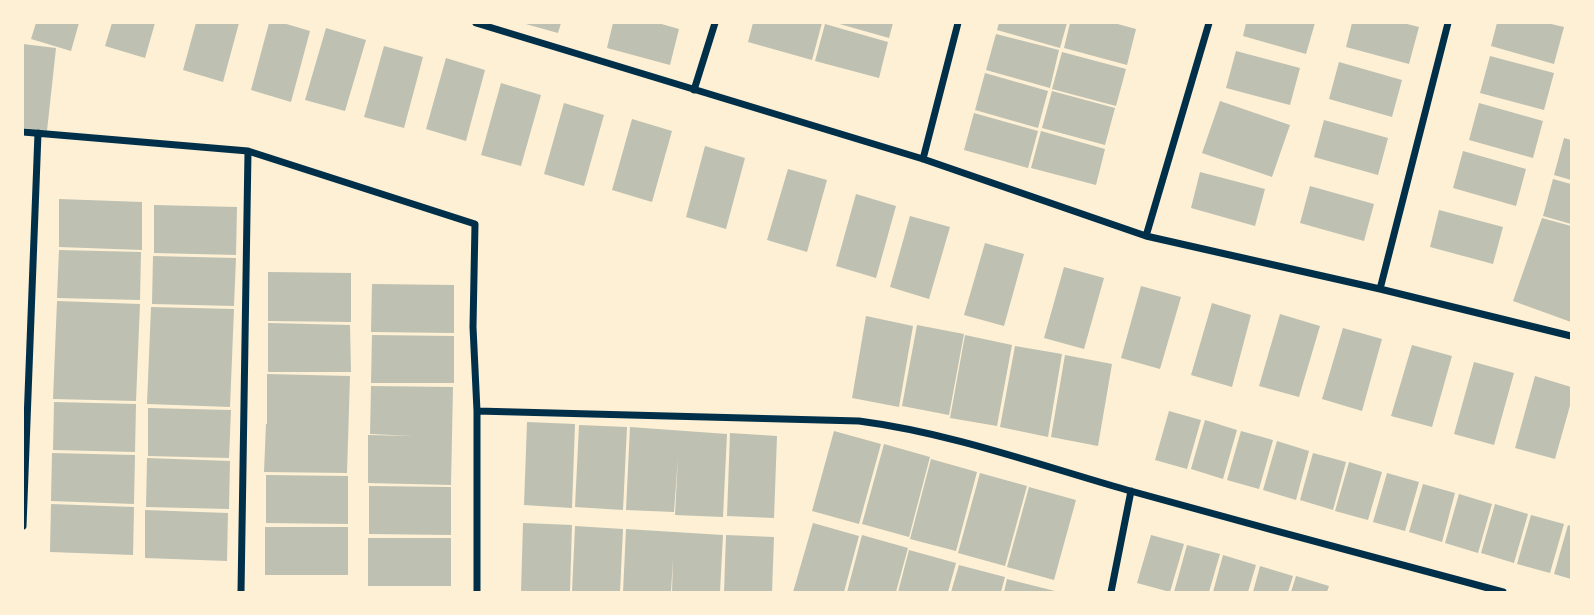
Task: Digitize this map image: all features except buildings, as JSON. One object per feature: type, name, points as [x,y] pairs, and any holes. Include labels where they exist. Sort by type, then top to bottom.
[{"type":"street","points":[[476,23],[923,159],[1146,236],[1571,336]]},
{"type":"street","points":[[694,90],[715,23]]},
{"type":"street","points":[[923,159],[958,23]]},
{"type":"street","points":[[1146,236],[1209,23]]},
{"type":"street","points":[[1380,289],[1448,23]]},
{"type":"street","points":[[23,132],[248,151],[475,224],[473,327],[477,411],[477,592]]},
{"type":"street","points":[[23,526],[26,370],[38,133]]},
{"type":"street","points":[[241,592],[248,151]]},
{"type":"street","points":[[477,411],[859,421],[900,426],[1503,592]]},
{"type":"street","points":[[1111,592],[1131,491]]}]
